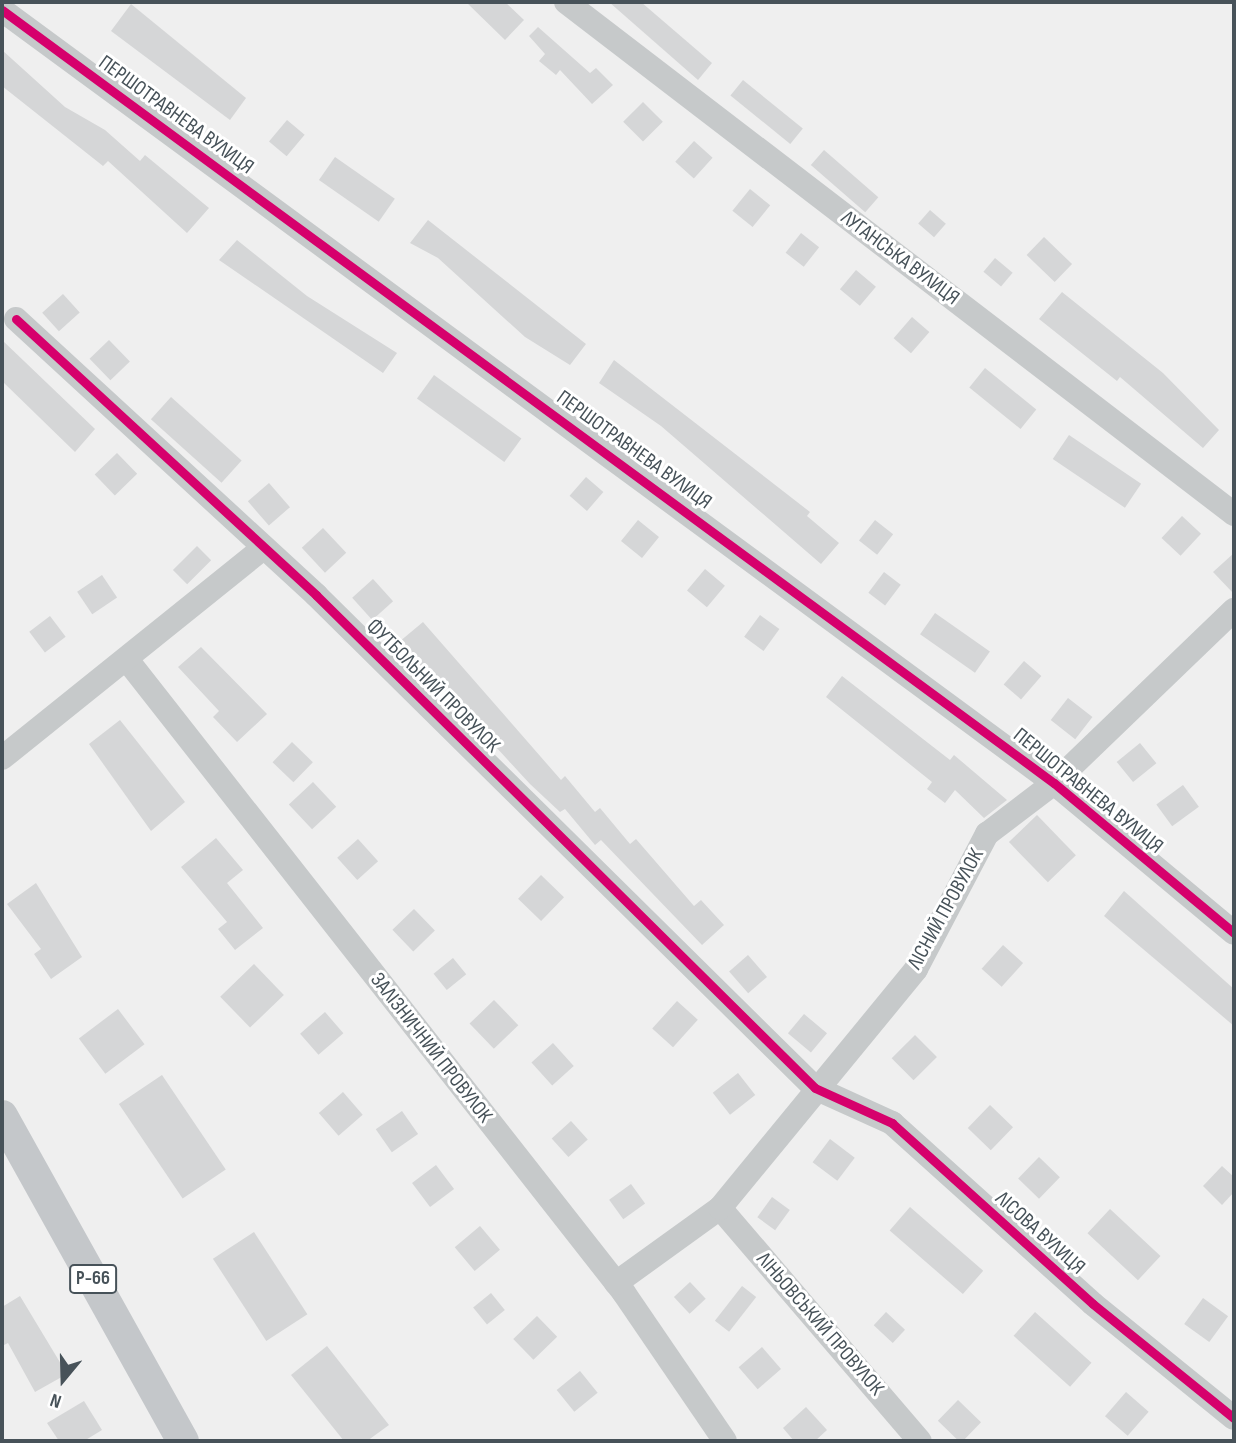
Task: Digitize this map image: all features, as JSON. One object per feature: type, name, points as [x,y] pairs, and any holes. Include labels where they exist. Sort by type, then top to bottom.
[{"type":"main road","name":"Р-66","points":[[2,1116],[183,1441]]},
{"type":"street","name":"ЛУГАНСЬКА ВУЛИЦЯ","points":[[566,2],[1234,514]]},
{"type":"street","name":"ПЕРШОТРАВНЕВА ВУЛИЦЯ","points":[[2,10],[1054,783],[1234,933]]},
{"type":"street","name":"ФУТБОЛЬНИЙ ПРОВУЛОК","points":[[16,319],[264,547],[815,1088]]},
{"type":"street","points":[[2,758],[128,662],[264,547]]},
{"type":"street","name":"ЛІСНИЙ ПРОВУЛОК","points":[[616,1283],[720,1209],[815,1088],[916,969],[987,834],[1054,783],[1234,610]]},
{"type":"street","name":"ЗАЛІЗНИЧНИЙ ПРОВУЛОК","points":[[128,662],[616,1283],[724,1441]]},
{"type":"street","name":"ЛІСОВА ВУЛИЦЯ","points":[[815,1088],[892,1123],[1093,1304],[1234,1418]]},
{"type":"street","name":"ЛІНЬОВСЬКИЙ ПРОВУЛОК","points":[[720,1209],[920,1441]]},
{"type":"building","points":[[466,2],[505,2],[524,20],[505,40]]},
{"type":"building","points":[[609,2],[641,2],[712,63],[698,80]]},
{"type":"building","points":[[131,4],[246,98],[230,120],[111,31]]},
{"type":"building","points":[[538,27],[590,73],[596,68],[613,85],[592,104],[560,70],[556,75],[539,61],[545,54],[529,36]]},
{"type":"building","points":[[2,50],[65,107],[105,130],[140,161],[145,155],[209,208],[187,233],[108,161],[103,166],[2,86]]},
{"type":"building","points":[[743,80],[803,128],[790,144],[730,96]]},
{"type":"building","points":[[643,102],[663,122],[643,142],[623,122]]},
{"type":"building","points":[[287,120],[305,135],[287,156],[269,141]]},
{"type":"building","points":[[694,141],[713,158],[694,179],[675,162]]},
{"type":"building","points":[[824,150],[878,197],[865,212],[811,165]]},
{"type":"building","points":[[335,157],[395,199],[379,222],[319,180]]},
{"type":"building","points":[[750,189],[770,205],[753,227],[732,211]]},
{"type":"building","points":[[930,210],[946,224],[934,237],[918,224]]},
{"type":"building","points":[[428,220],[586,344],[570,365],[525,337],[438,258],[410,243]]},
{"type":"building","points":[[801,233],[819,247],[804,267],[786,253]]},
{"type":"building","points":[[1044,237],[1072,264],[1055,282],[1027,255]]},
{"type":"building","points":[[237,240],[307,296],[397,353],[383,373],[219,260]]},
{"type":"building","points":[[995,258],[1013,273],[1001,287],[983,272]]},
{"type":"building","points":[[856,270],[876,287],[860,306],[840,289]]},
{"type":"building","points":[[1062,292],[1163,373],[1219,430],[1203,448],[1120,377],[1117,381],[1039,319]]},
{"type":"building","points":[[63,294],[80,313],[59,331],[42,313]]},
{"type":"building","points":[[912,317],[929,332],[911,353],[894,338]]},
{"type":"building","points":[[2,340],[95,429],[75,452],[2,381]]},
{"type":"building","points":[[109,340],[130,362],[110,380],[90,359]]},
{"type":"building","points":[[614,360],[810,512],[807,516],[839,543],[821,564],[661,426],[599,383]]},
{"type":"building","points":[[985,368],[1036,410],[1021,429],[969,387]]},
{"type":"building","points":[[434,375],[521,438],[504,462],[417,398]]},
{"type":"building","points":[[171,397],[242,461],[222,483],[151,419]]},
{"type":"building","points":[[1069,435],[1141,484],[1125,508],[1053,459]]},
{"type":"building","points":[[117,453],[137,474],[115,495],[95,475]]},
{"type":"building","points":[[586,477],[603,492],[587,511],[570,496]]},
{"type":"building","points":[[269,483],[290,507],[269,526],[248,501]]},
{"type":"building","points":[[1182,516],[1201,534],[1181,556],[1162,538]]},
{"type":"building","points":[[638,520],[659,537],[642,558],[621,541]]},
{"type":"building","points":[[875,520],[893,534],[877,555],[859,540]]},
{"type":"building","points":[[323,528],[346,553],[325,573],[302,548]]},
{"type":"building","points":[[197,546],[211,560],[187,584],[173,570]]},
{"type":"building","points":[[1234,553],[1234,594],[1213,572]]},
{"type":"building","points":[[705,569],[725,586],[707,607],[687,590]]},
{"type":"building","points":[[884,572],[901,585],[885,605],[868,593]]},
{"type":"building","points":[[102,575],[117,597],[92,614],[77,592]]},
{"type":"building","points":[[373,579],[393,601],[372,620],[352,598]]},
{"type":"building","points":[[935,613],[990,651],[975,673],[920,634]]},
{"type":"building","points":[[760,615],[779,629],[764,651],[744,637]]},
{"type":"building","points":[[50,616],[66,637],[45,652],[29,632]]},
{"type":"building","points":[[423,622],[561,780],[565,776],[595,812],[600,808],[630,844],[636,839],[694,906],[701,900],[724,925],[702,945],[601,840],[595,845],[565,809],[560,812],[530,784],[399,642]]},
{"type":"building","points":[[201,647],[267,714],[237,742],[213,717],[219,711],[178,667]]},
{"type":"building","points":[[1024,661],[1041,676],[1021,699],[1004,684]]},
{"type":"building","points":[[842,676],[950,760],[954,755],[1007,800],[984,818],[955,790],[945,803],[927,789],[932,782],[826,697]]},
{"type":"building","points":[[1068,698],[1092,717],[1075,739],[1051,720]]},
{"type":"building","points":[[120,720],[185,802],[151,831],[89,744]]},
{"type":"building","points":[[292,742],[313,762],[293,782],[273,762]]},
{"type":"building","points":[[1140,743],[1156,763],[1133,782],[1117,762]]},
{"type":"building","points":[[313,782],[336,807],[312,829],[289,805]]},
{"type":"building","points":[[1183,785],[1199,807],[1172,826],[1156,804]]},
{"type":"building","points":[[1037,815],[1076,855],[1048,882],[1009,842]]},
{"type":"building","points":[[216,838],[243,870],[227,883],[263,928],[235,950],[218,929],[227,922],[181,867]]},
{"type":"building","points":[[358,839],[378,861],[357,880],[337,858]]},
{"type":"building","points":[[541,875],[564,897],[541,921],[518,899]]},
{"type":"building","points":[[36,883],[82,957],[51,979],[34,954],[41,949],[7,904]]},
{"type":"building","points":[[1124,891],[1234,989],[1234,1026],[1104,916]]},
{"type":"building","points":[[414,909],[435,931],[413,951],[392,930]]},
{"type":"building","points":[[1003,945],[1023,963],[1002,987],[982,969]]},
{"type":"building","points":[[748,955],[767,977],[748,993],[729,971]]},
{"type":"building","points":[[453,958],[466,974],[447,990],[434,974]]},
{"type":"building","points":[[254,964],[284,995],[250,1028],[220,997]]},
{"type":"building","points":[[494,1000],[518,1025],[494,1049],[470,1024]]},
{"type":"building","points":[[677,1001],[698,1020],[673,1047],[652,1028]]},
{"type":"building","points":[[118,1009],[144,1044],[105,1074],[79,1038]]},
{"type":"building","points":[[325,1012],[343,1033],[318,1055],[300,1034]]},
{"type":"building","points":[[804,1014],[827,1033],[811,1052],[788,1033]]},
{"type":"building","points":[[915,1035],[937,1057],[914,1080],[892,1058]]},
{"type":"building","points":[[553,1043],[574,1066],[552,1085],[531,1062]]},
{"type":"building","points":[[738,1073],[755,1095],[730,1115],[713,1093]]},
{"type":"building","points":[[162,1075],[226,1170],[183,1199],[119,1104]]},
{"type":"building","points":[[343,1092],[363,1115],[339,1136],[319,1113]]},
{"type":"building","points":[[990,1105],[1013,1127],[991,1150],[968,1128]]},
{"type":"building","points":[[402,1111],[418,1134],[392,1152],[376,1129]]},
{"type":"building","points":[[571,1121],[588,1140],[568,1157],[552,1138]]},
{"type":"building","points":[[830,1139],[855,1158],[837,1181],[813,1162]]},
{"type":"building","points":[[1039,1157],[1060,1177],[1039,1199],[1018,1179]]},
{"type":"building","points":[[436,1165],[454,1189],[430,1207],[412,1183]]},
{"type":"building","points":[[1222,1166],[1234,1177],[1234,1192],[1222,1205],[1203,1186]]},
{"type":"building","points":[[631,1184],[645,1203],[623,1219],[609,1200]]},
{"type":"building","points":[[772,1197],[790,1210],[775,1230],[757,1217]]},
{"type":"building","points":[[910,1207],[983,1271],[963,1294],[890,1230]]},
{"type":"building","points":[[1110,1209],[1160,1256],[1138,1280],[1087,1233]]},
{"type":"building","points":[[480,1226],[500,1250],[475,1271],[455,1247]]},
{"type":"building","points":[[254,1232],[307,1314],[266,1341],[213,1259]]},
{"type":"building","points":[[690,1282],[706,1299],[690,1314],[674,1297]]},
{"type":"building","points":[[742,1286],[756,1297],[729,1332],[715,1321]]},
{"type":"building","points":[[491,1293],[505,1310],[487,1325],[473,1307]]},
{"type":"building","points":[[20,1296],[67,1374],[35,1392],[8,1343],[2,1346],[2,1307]]},
{"type":"building","points":[[1203,1298],[1228,1316],[1209,1342],[1184,1324]]},
{"type":"building","points":[[886,1312],[905,1330],[893,1343],[874,1325]]},
{"type":"building","points":[[1035,1312],[1091,1363],[1070,1387],[1014,1336]]},
{"type":"building","points":[[537,1316],[557,1337],[533,1360],[513,1339]]},
{"type":"building","points":[[327,1346],[389,1425],[367,1441],[344,1441],[291,1375]]},
{"type":"building","points":[[762,1347],[781,1369],[758,1389],[739,1367]]},
{"type":"building","points":[[580,1371],[598,1393],[574,1412],[557,1390]]},
{"type":"building","points":[[1126,1392],[1149,1412],[1128,1436],[1105,1416]]},
{"type":"building","points":[[958,1400],[981,1422],[963,1441],[959,1441],[938,1421]]},
{"type":"building","points":[[84,1401],[102,1430],[84,1441],[59,1441],[47,1423]]},
{"type":"building","points":[[806,1407],[827,1430],[815,1441],[794,1441],[783,1428]]},
{"type":"cycle path","points":[[2,10],[1054,783],[1234,933]]},
{"type":"cycle path","points":[[16,319],[316,595],[815,1088],[892,1123],[1093,1304],[1234,1418]]}]
